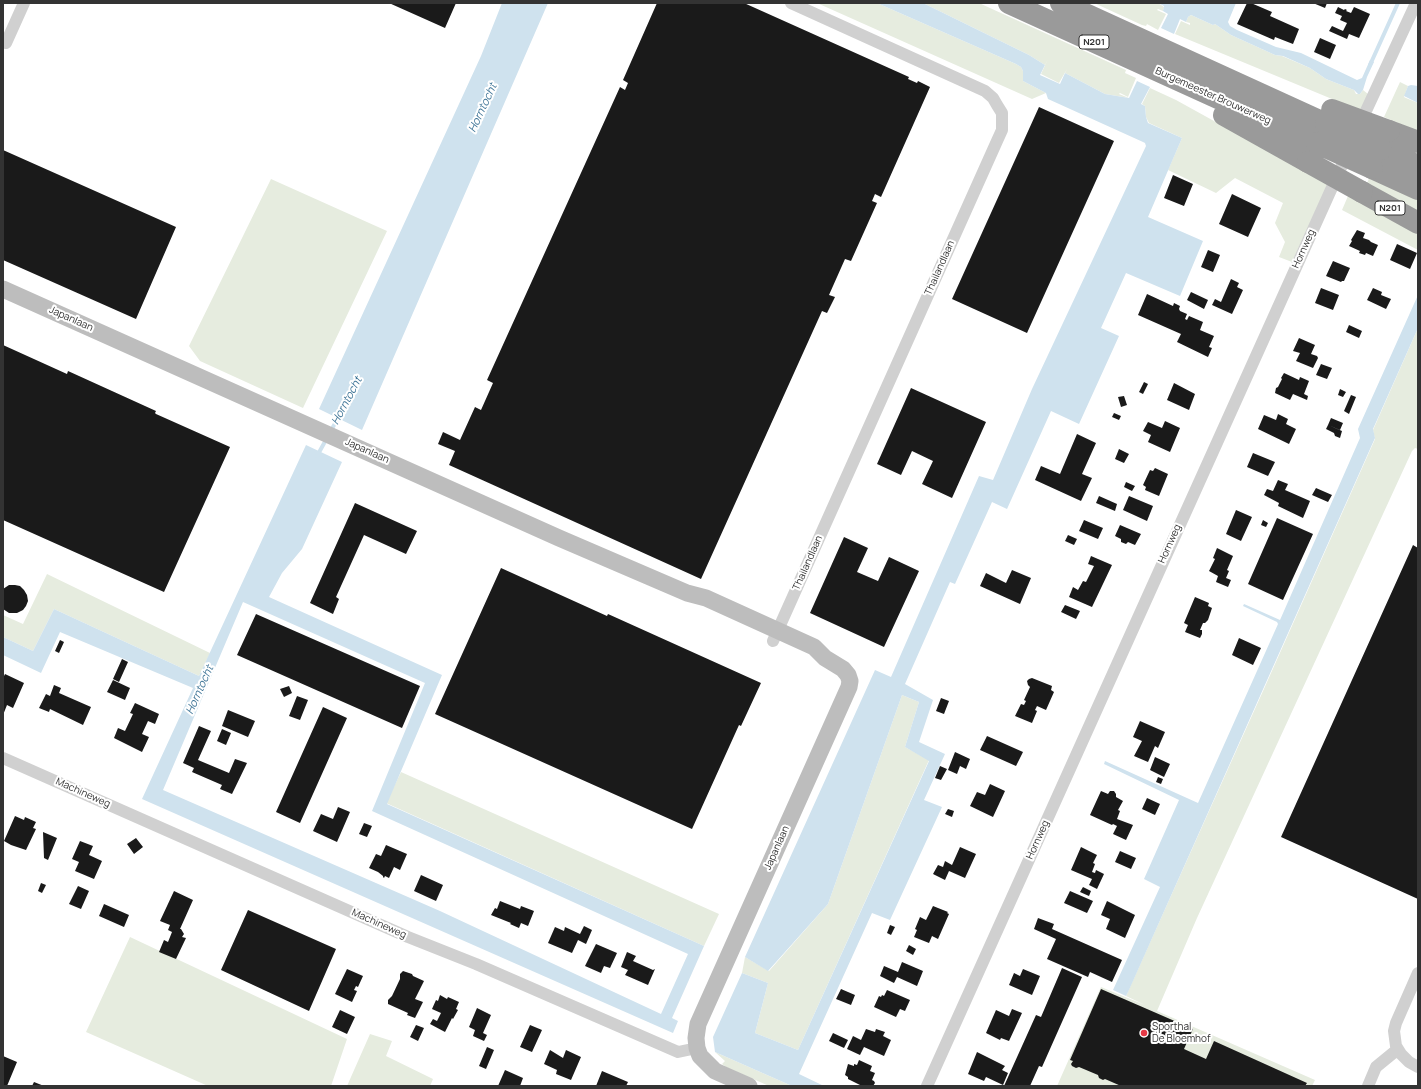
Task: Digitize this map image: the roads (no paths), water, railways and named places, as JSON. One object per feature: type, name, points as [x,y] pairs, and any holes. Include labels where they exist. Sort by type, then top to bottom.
[{"type":"highway","name":"Burgemeester Brouwerweg","points":[[1009,3],[1180,81],[1325,125]]},
{"type":"highway","name":"Burgemeester Brouwerweg","points":[[1061,3],[1325,125],[1418,166]]},
{"type":"highway","name":"N201","points":[[1180,81],[1220,112],[1418,223]]},
{"type":"highway","name":"N201","points":[[1325,125],[1381,150],[1418,142]]},
{"type":"highway","name":"Burgemeester Brouwerweg","points":[[1381,150],[1418,189]]},
{"type":"street","points":[[3,42],[6,43],[24,3]]},
{"type":"street","name":"Thailandlaan","points":[[775,636],[1002,130],[1002,113],[993,98],[985,92],[791,3]]},
{"type":"street","name":"Hornweg","points":[[927,1086],[1416,3]]},
{"type":"street","name":"Japanlaan","points":[[3,289],[687,593],[706,598],[775,636],[814,647],[826,658],[843,669],[848,675],[850,681],[849,687],[698,1024],[696,1038],[697,1048]]},
{"type":"street","name":"Machineweg","points":[[3,758],[408,937],[476,964],[678,1052],[697,1048]]},
{"type":"street","points":[[1418,973],[1395,1026],[1394,1039],[1398,1050],[1406,1060],[1418,1067]]},
{"type":"street","points":[[697,1048],[700,1056],[715,1071],[749,1086]]},
{"type":"street","points":[[1368,1086],[1376,1067],[1398,1050]]},
{"type":"water","points":[[502,3],[548,3],[362,430],[319,409],[481,56]]},
{"type":"water","points":[[877,3],[923,3],[1029,55],[1045,65],[1040,75],[1060,84],[1065,73],[1105,94],[1129,98],[1137,81],[1150,87],[1141,104],[1145,106],[1148,123],[1182,138],[1148,217],[1203,241],[1180,296],[1126,273],[1101,328],[1119,336],[1079,424],[1051,411],[1007,509],[992,502],[955,584],[950,582],[905,684],[933,700],[919,742],[945,754],[924,800],[942,807],[890,920],[872,913],[799,1074],[824,1086],[792,1086],[715,1052],[713,1037],[742,973],[768,983],[755,1033],[798,1050],[929,761],[905,747],[919,702],[902,695],[828,904],[768,971],[745,957],[875,670],[891,677],[979,476],[993,480],[1032,389],[1146,146],[1143,142],[1048,99],[1046,93],[1023,81],[1023,71],[1021,67],[1016,64]]},
{"type":"water","points":[[1158,3],[1236,3],[1228,22],[1230,26],[1276,47],[1301,53],[1357,80],[1362,78],[1370,60],[1374,62],[1363,90],[1360,94],[1358,94],[1354,90],[1326,79],[1310,68],[1283,56],[1275,55],[1231,35],[1215,24],[1213,25],[1191,15],[1188,17],[1186,22],[1180,19],[1174,34],[1161,28],[1168,14],[1163,11],[1164,6]]},
{"type":"water","points":[[1408,86],[1418,86],[1418,103],[1404,96]]},
{"type":"water","points":[[1418,295],[1418,328],[1373,429],[1375,438],[1126,996],[1113,990],[1160,887],[1144,879],[1179,800],[1104,764],[1105,761],[1198,803],[1278,624],[1277,622],[1243,606],[1244,604],[1280,620],[1360,438],[1358,429]]},
{"type":"water","points":[[306,445],[342,462],[302,549],[282,573],[269,597],[442,675],[387,804],[704,946],[672,1018],[678,1021],[673,1033],[142,799],[193,688],[60,632],[41,673],[3,655],[3,637],[33,651],[54,609],[199,676]],"holes":[[[243,602],[425,683],[372,811],[688,954],[661,1014],[440,911],[163,790]]]},
{"type":"waterway","points":[[1370,65],[1398,3]]},
{"type":"waterway","name":"Horntocht","points":[[330,432],[340,415]]},
{"type":"waterway","name":"Horntocht","points":[[317,456],[327,438]]},
{"type":"place","name":"Sporthal De Bloemhof","points":[[1144,1033]]}]
